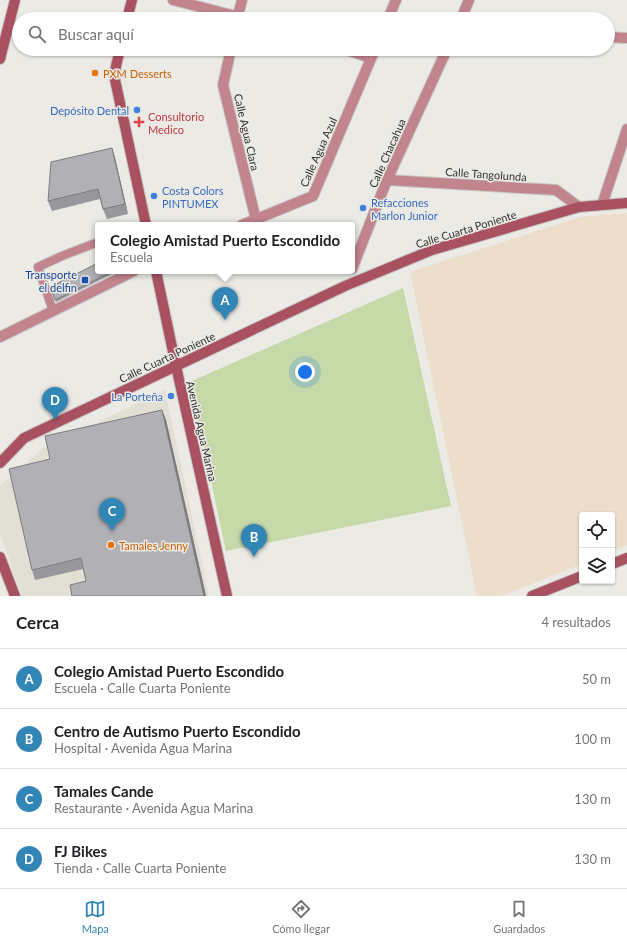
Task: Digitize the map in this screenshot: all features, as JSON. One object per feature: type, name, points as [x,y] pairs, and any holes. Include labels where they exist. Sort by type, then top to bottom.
[{"type":"street","points":[[0,58],[15,0]]},
{"type":"street","points":[[129,12],[132,0]]},
{"type":"street","points":[[173,0],[218,12]]},
{"type":"street","points":[[241,12],[242,0]]},
{"type":"street","points":[[391,12],[396,0]]},
{"type":"street","points":[[464,12],[469,0]]},
{"type":"street","points":[[615,38],[627,38]]},
{"type":"street","points":[[118,56],[114,75],[145,222]]},
{"type":"street","name":"Calle Agua Clara","points":[[229,56],[223,85],[256,220]]},
{"type":"street","name":"Calle Agua Azul","points":[[250,222],[313,196],[372,56]]},
{"type":"street","name":"Calle Chacahua","points":[[355,262],[387,180],[444,56]]},
{"type":"street","points":[[602,205],[627,129]]},
{"type":"street","name":"Calle Tangolunda","points":[[387,180],[556,190],[579,207]]},
{"type":"street","name":"Calle Cuarta Poniente","points":[[0,463],[24,438],[345,286],[432,250],[579,207],[627,203]]},
{"type":"street","points":[[0,337],[128,274]]},
{"type":"street","name":"Avenida Agua Marina","points":[[157,274],[227,596]]},
{"type":"street","name":"Calle Chacahua","points":[[345,286],[350,274]]},
{"type":"street","points":[[0,557],[14,596]]},
{"type":"street","points":[[615,563],[627,558]]},
{"type":"street","points":[[532,596],[579,577]]},
{"type":"lane","points":[[53,311],[38,266],[95,243]]},
{"type":"shaded area","points":[[627,213],[627,545],[615,550],[615,512],[579,512],[579,565],[501,596],[477,596],[410,272],[580,217]]},
{"type":"shaded area","points":[[165,390],[209,596],[22,596],[0,533],[0,486],[43,448]]},
{"type":"green space","points":[[403,288],[451,506],[226,551],[190,382]]},
{"type":"building","points":[[112,148],[125,204],[103,209],[98,189],[48,201],[51,162]]},
{"type":"building","points":[[95,264],[95,274],[107,274],[55,300],[50,287]]},
{"type":"building","points":[[162,410],[204,596],[72,596],[70,585],[86,581],[81,558],[32,570],[9,469],[50,459],[45,436]]},
{"type":"place","name":"PXM Desserts","points":[[95,73]]},
{"type":"place","name":"Depósito Dental","points":[[137,110]]},
{"type":"place","name":"Consultorio Medico","points":[[139,122]]},
{"type":"place","name":"Costa Colors PINTUMEX","points":[[154,196]]},
{"type":"place","name":"Refacciones Marlon Junior","points":[[363,208]]},
{"type":"place","name":"Transporte el delfin","points":[[85,280]]},
{"type":"place","name":"Colegio Amistad Puerto Escondido","points":[[225,320]]},
{"type":"place","name":"La Porteña","points":[[171,396]]},
{"type":"place","name":"FJ Bikes","points":[[55,420]]},
{"type":"place","name":"Tamales Cande","points":[[112,531]]},
{"type":"place","name":"Tamales Jenny","points":[[111,545]]},
{"type":"place","name":"Centro de Autismo Puerto Escondido","points":[[254,557]]}]
